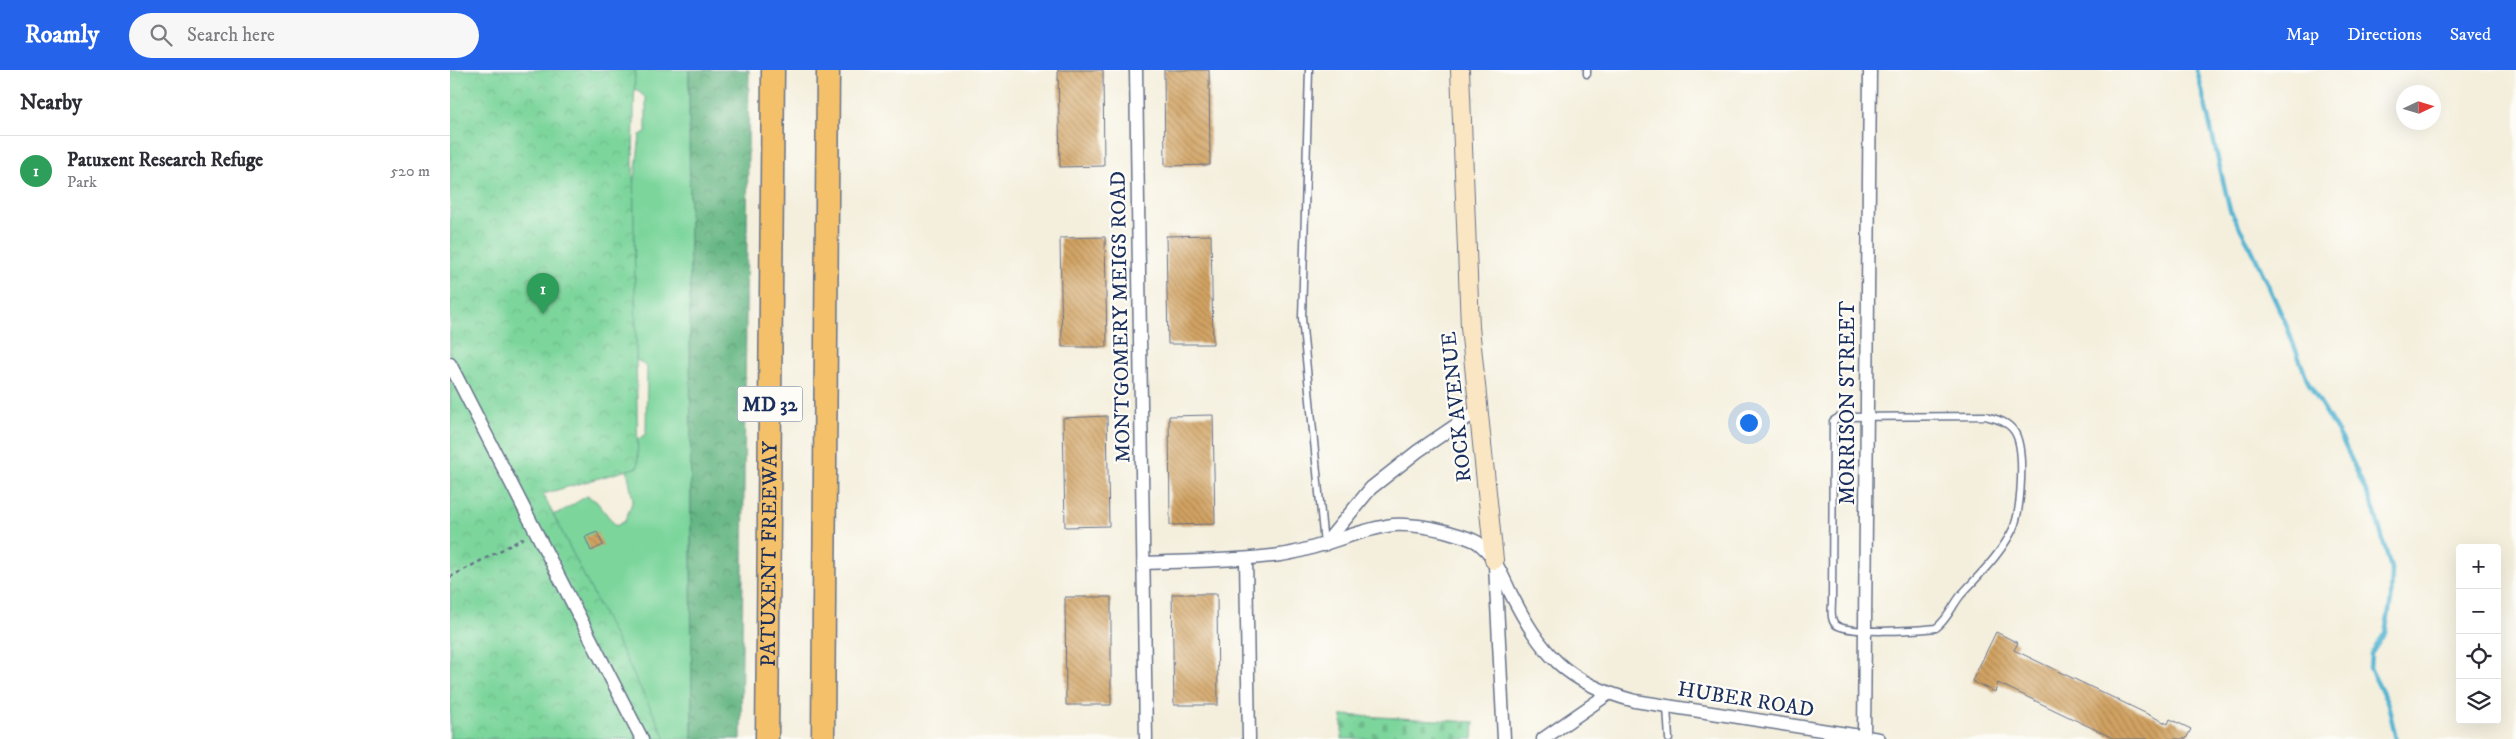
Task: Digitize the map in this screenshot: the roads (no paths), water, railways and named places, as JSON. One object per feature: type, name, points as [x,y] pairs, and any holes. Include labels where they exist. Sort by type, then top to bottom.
[{"type":"highway","name":"PATUXENT FREEWAY","points":[[767,739],[773,70]]},
{"type":"highway","name":"MD 32","points":[[823,739],[828,70]]},
{"type":"street","name":"MONTGOMERY MEIGS ROAD","points":[[1136,70],[1146,739]]},
{"type":"street","name":"ROCK AVENUE","points":[[1460,70],[1466,265],[1477,411],[1494,560],[1504,739]]},
{"type":"street","name":"MORRISON STREET","points":[[1864,737],[1870,70]]},
{"type":"street","points":[[450,364],[642,739]]},
{"type":"street","points":[[1324,546],[1371,488],[1418,451],[1477,411]]},
{"type":"street","points":[[1144,563],[1246,559],[1298,552],[1324,546],[1362,532],[1394,525],[1427,527],[1477,542],[1494,560]]},
{"type":"street","points":[[1246,559],[1249,739]]},
{"type":"street","name":"HUBER ROAD","points":[[1494,560],[1524,620],[1548,655],[1582,682],[1608,694],[1667,706],[1880,739]]},
{"type":"street","points":[[1543,739],[1608,694]]},
{"type":"lane","points":[[1309,70],[1302,318],[1324,546]]},
{"type":"lane","points":[[1867,416],[1985,416],[2006,422],[2016,433],[2021,492],[2013,529],[1986,568],[1960,597],[1944,622],[1936,628],[1865,631],[1841,628],[1832,620],[1831,502],[1833,421],[1839,417],[1867,416]]},
{"type":"lane","points":[[1667,706],[1670,739]]},
{"type":"waterway","points":[[2197,70],[2230,210],[2252,250],[2285,322],[2309,384],[2342,439],[2374,509],[2392,572],[2391,600],[2385,633],[2371,654],[2370,668],[2388,704],[2396,739]]},
{"type":"place","name":"Patuxent Research Refuge","points":[[543,314]]}]
